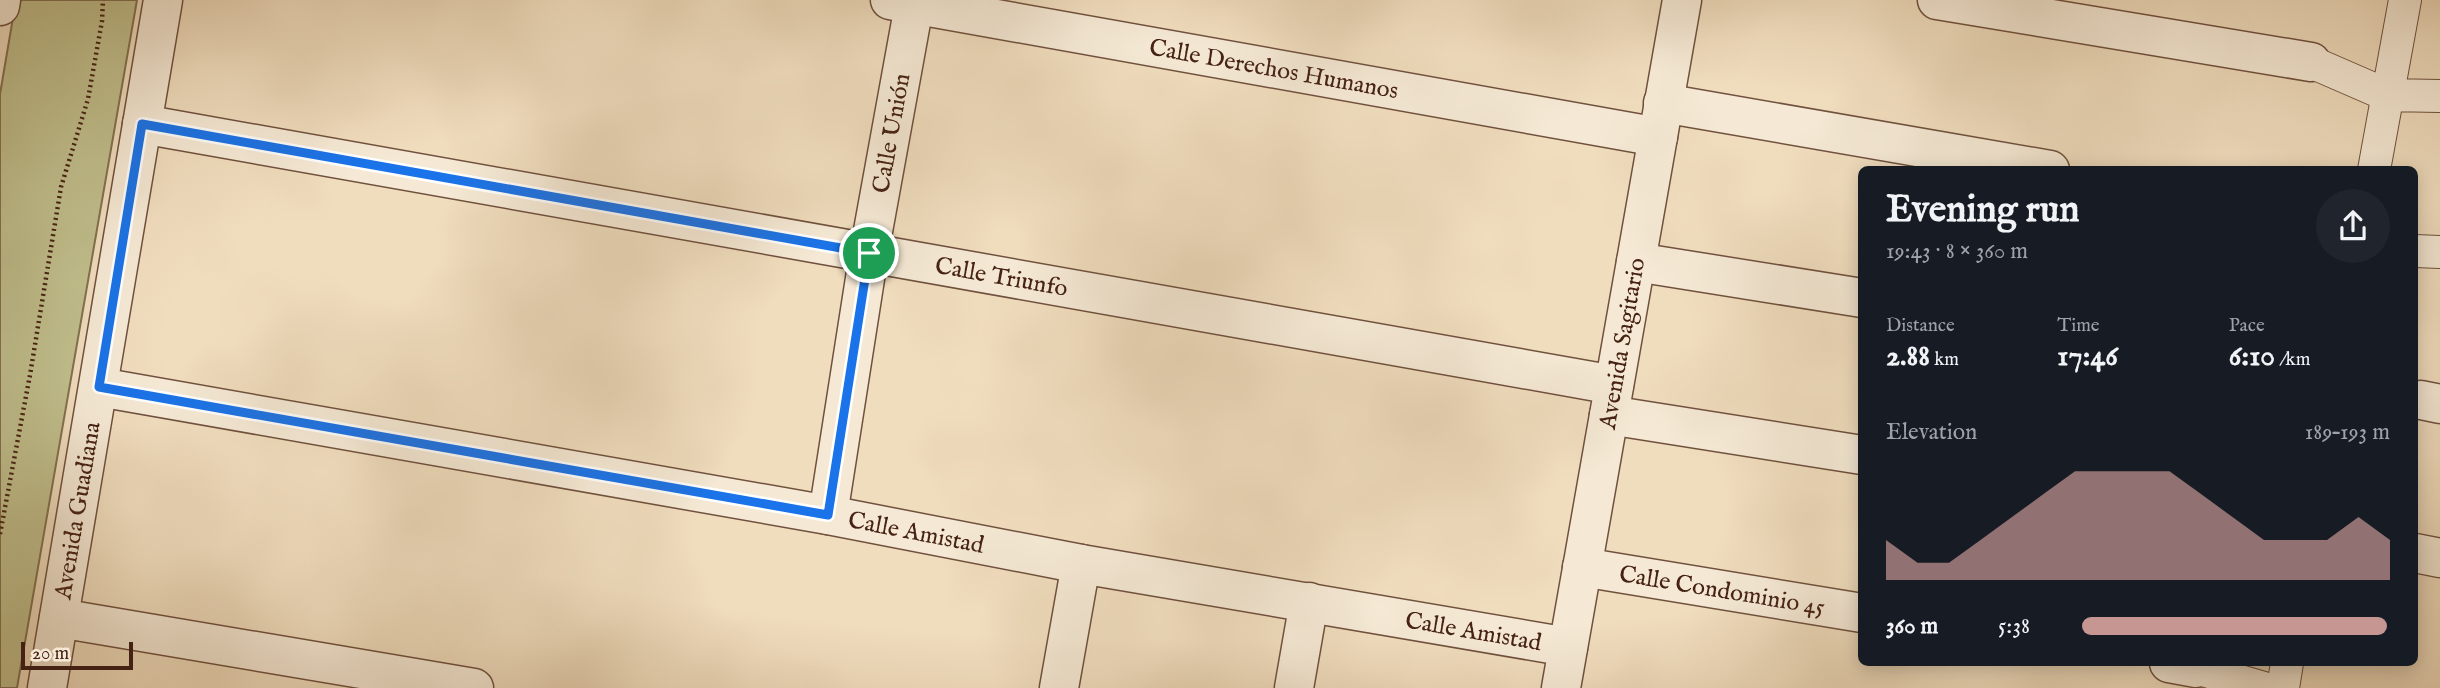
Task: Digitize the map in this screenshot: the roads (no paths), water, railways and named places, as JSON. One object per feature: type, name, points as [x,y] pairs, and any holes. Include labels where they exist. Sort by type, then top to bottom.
[{"type":"street","points":[[0,6],[1,0]]},
{"type":"street","name":"Avenida Guadiana","points":[[47,688],[163,0]]},
{"type":"street","name":"Avenida Sagitario","points":[[1561,688],[1682,0]]},
{"type":"street","points":[[1937,0],[2311,62],[2387,95],[2440,96]]},
{"type":"street","points":[[2375,166],[2405,0]]},
{"type":"street","name":"Calle Derechos Humanos","points":[[906,1],[1660,120],[2019,166]]},
{"type":"street","name":"Calle Unión","points":[[828,515],[906,1]]},
{"type":"street","name":"Calle Triunfo","points":[[142,124],[869,253],[1612,400],[1858,454]]},
{"type":"street","points":[[2418,251],[2440,251]]},
{"type":"street","points":[[1636,262],[1858,297]]},
{"type":"street","name":"Calle Amistad","points":[[99,387],[828,515],[1081,564],[1568,647]]},
{"type":"street","points":[[2418,554],[2440,558]]},
{"type":"street","points":[[1059,688],[1081,564]]},
{"type":"street","name":"Calle Condominio 45","points":[[1582,567],[1858,612]]},
{"type":"street","points":[[1294,688],[1309,602]]},
{"type":"street","points":[[59,618],[474,688]]},
{"type":"street","points":[[2183,666],[2264,688]]},
{"type":"street","points":[[2283,688],[2287,666]]}]
